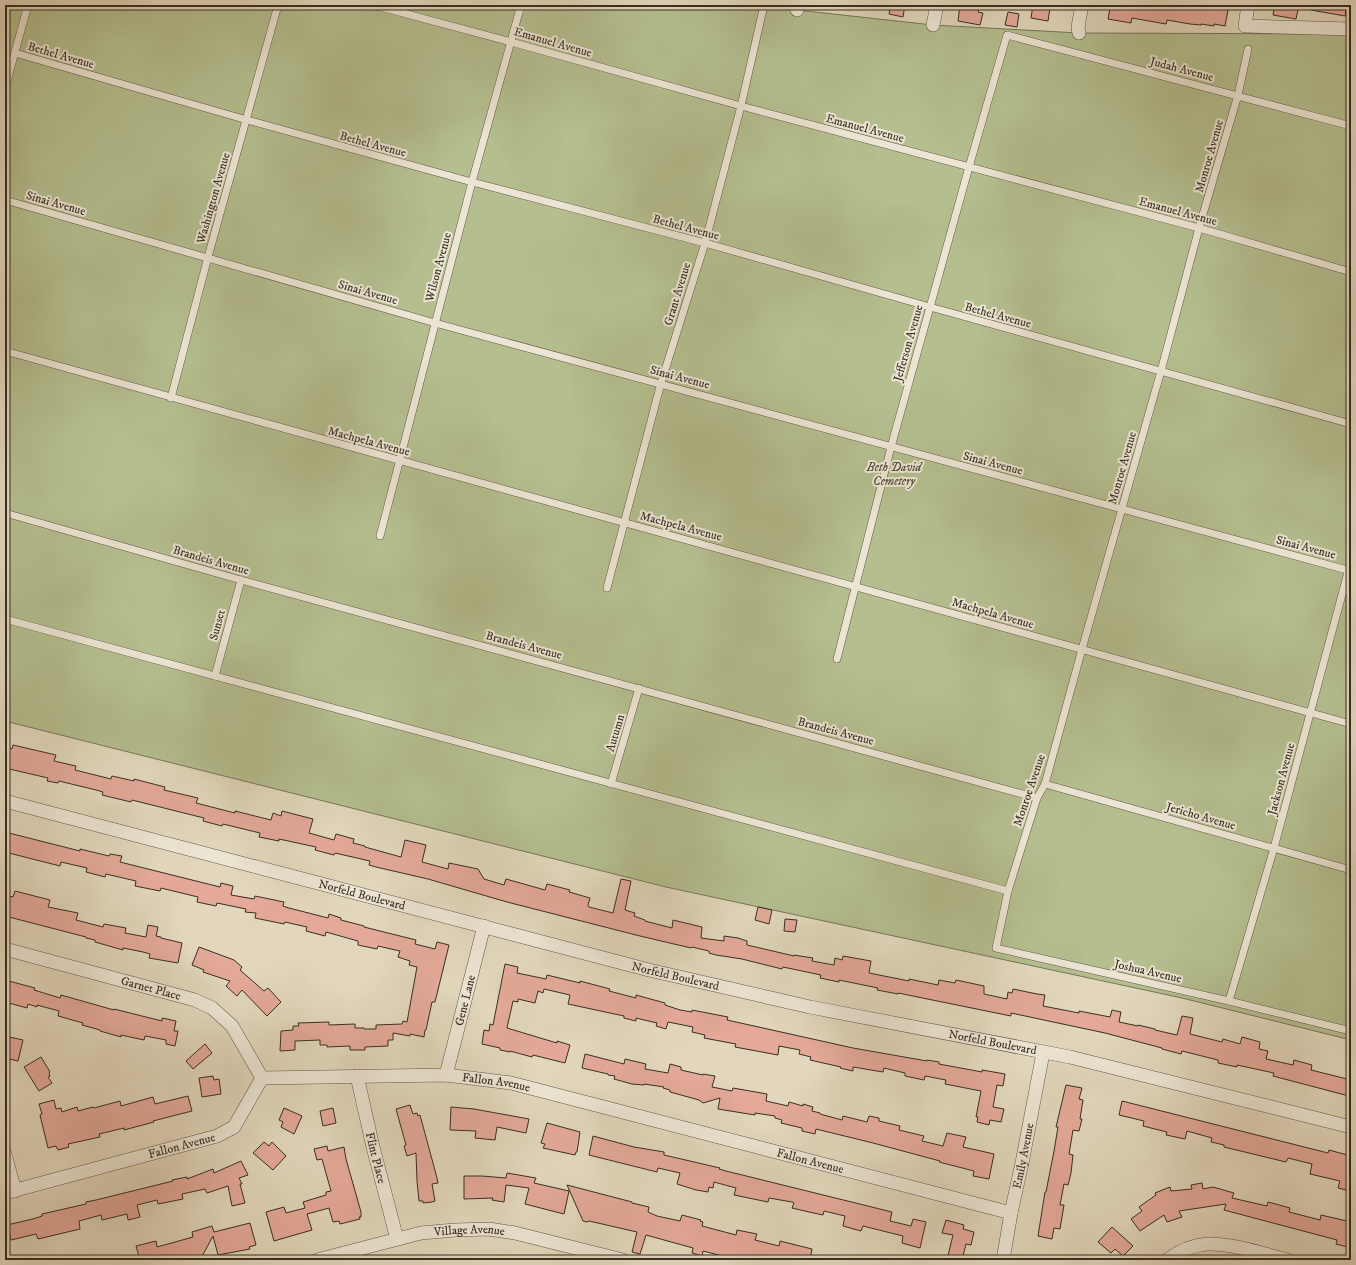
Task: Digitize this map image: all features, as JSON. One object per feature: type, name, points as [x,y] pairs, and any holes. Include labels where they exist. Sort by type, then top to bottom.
[{"type":"street","points":[[934,25],[937,5]]},
{"type":"street","points":[[1079,33],[1078,27],[1082,5]]},
{"type":"street","points":[[1248,5],[1245,26],[1351,29]]},
{"type":"street","name":"Norfeld Boulevard","points":[[5,801],[649,970],[810,1007],[1070,1057],[1351,1127]]},
{"type":"street","name":"Gene Lane","points":[[446,1075],[484,926]]},
{"type":"street","name":"Garnet Place","points":[[5,950],[195,1000],[212,1008],[232,1026],[262,1078]]},
{"type":"street","name":"Emily Avenue","points":[[1004,1260],[1011,1213],[1043,1053]]},
{"type":"street","name":"Fallon Avenue","points":[[10,1192],[217,1136],[234,1126],[262,1078],[446,1075],[511,1083],[1011,1213]]},
{"type":"street","name":"Flint Place","points":[[357,1076],[373,1147],[397,1239]]},
{"type":"street","points":[[5,1154],[10,1192]]},
{"type":"street","name":"Village Avenue","points":[[317,1260],[421,1233],[489,1229],[515,1233],[576,1255],[623,1260]]},
{"type":"street","points":[[1167,1260],[1190,1248],[1206,1244],[1222,1244],[1288,1260]]},
{"type":"lane","points":[[5,88],[28,5]]},
{"type":"lane","name":"Washington Avenue","points":[[171,398],[278,5]]},
{"type":"lane","name":"Emanuel Avenue","points":[[373,5],[741,106],[1199,228],[1351,272]]},
{"type":"lane","name":"Wilson Avenue","points":[[380,536],[472,182],[521,5]]},
{"type":"lane","name":"Grant Avenue","points":[[607,588],[626,522],[661,383],[704,243],[741,106],[764,5]]},
{"type":"lane","name":"Judah Avenue","points":[[1007,35],[1351,126]]},
{"type":"lane","name":"Jefferson Avenue","points":[[837,659],[891,447],[1007,35]]},
{"type":"lane","name":"Monroe Avenue","points":[[1008,891],[1037,798],[1045,784],[1162,371],[1199,228],[1238,95],[1248,49]]},
{"type":"lane","name":"Bethel Avenue","points":[[15,53],[247,120],[472,182],[704,243],[1351,424]]},
{"type":"lane","name":"Sinai Avenue","points":[[5,200],[435,323],[1350,570]]},
{"type":"lane","name":"Machpela Avenue","points":[[5,351],[1351,724]]},
{"type":"lane","name":"Brandeis Avenue","points":[[5,513],[241,580],[1037,798]]},
{"type":"lane","name":"Jackson Avenue","points":[[1229,1001],[1274,848],[1350,570],[1351,561]]},
{"type":"lane","name":"Sunset","points":[[215,676],[241,580]]},
{"type":"lane","points":[[5,618],[1008,891]]},
{"type":"lane","name":"Autumn","points":[[611,784],[639,688]]},
{"type":"lane","name":"Jericho Avenue","points":[[1045,784],[1351,870]]},
{"type":"lane","name":"Joshua Avenue","points":[[1008,891],[996,948],[1229,1001],[1351,1031]]},
{"type":"green space","name":"Beth David Cemetery","points":[[5,5],[786,5],[797,10],[933,25],[1079,33],[1351,34],[1351,1040],[1182,998],[666,887],[5,721]]},
{"type":"building","points":[[891,5],[905,5],[903,17],[889,14]]},
{"type":"building","points":[[960,5],[979,8],[978,12],[983,13],[980,25],[958,21]]},
{"type":"building","points":[[1033,5],[1050,8],[1048,21],[1031,18]]},
{"type":"building","points":[[1112,5],[1229,5],[1225,26],[1214,24],[1214,26],[1167,20],[1166,24],[1132,18],[1131,23],[1108,19]]},
{"type":"building","points":[[1275,5],[1299,5],[1296,19],[1273,15]]},
{"type":"building","points":[[1312,5],[1347,5],[1345,16],[1311,10]]},
{"type":"building","points":[[1008,12],[1019,14],[1017,27],[1005,25]]},
{"type":"building","points":[[13,745],[56,755],[54,761],[76,766],[75,770],[111,779],[112,776],[134,781],[134,779],[165,787],[164,790],[198,798],[196,803],[235,813],[235,811],[271,820],[273,813],[281,816],[282,811],[313,819],[309,833],[334,840],[336,834],[354,839],[353,843],[401,857],[405,840],[426,845],[422,862],[448,869],[449,863],[478,869],[484,879],[504,885],[506,879],[545,890],[547,884],[570,890],[569,892],[590,898],[588,905],[589,907],[613,913],[621,879],[631,881],[625,910],[635,913],[634,916],[645,921],[672,928],[673,920],[702,927],[701,938],[724,941],[724,936],[738,938],[747,941],[747,945],[794,956],[813,958],[812,961],[834,965],[835,958],[842,960],[843,956],[871,961],[869,973],[938,985],[939,980],[955,983],[956,980],[984,986],[984,994],[1007,999],[1008,992],[1012,993],[1013,989],[1045,995],[1043,1006],[1110,1017],[1112,1010],[1121,1012],[1119,1022],[1138,1025],[1177,1035],[1182,1016],[1193,1018],[1190,1034],[1222,1042],[1223,1039],[1240,1044],[1242,1037],[1260,1042],[1259,1049],[1268,1051],[1266,1059],[1293,1065],[1294,1060],[1312,1065],[1311,1070],[1351,1080],[1349,1096],[1273,1076],[1274,1073],[1237,1065],[1237,1067],[1218,1063],[1218,1060],[1182,1051],[1181,1054],[1105,1033],[1011,1013],[1011,1016],[877,990],[878,988],[839,980],[839,982],[820,978],[821,975],[783,967],[782,969],[742,959],[716,955],[709,953],[709,951],[640,936],[507,902],[428,879],[376,867],[369,865],[370,861],[335,853],[334,855],[315,850],[316,847],[279,839],[279,841],[259,837],[260,833],[223,824],[222,826],[203,821],[204,818],[132,800],[131,802],[102,795],[103,792],[96,790],[59,781],[58,783],[47,781],[48,778],[5,768],[5,747],[12,749]]},
{"type":"building","points":[[5,832],[80,851],[80,849],[109,856],[110,854],[122,856],[120,862],[220,887],[221,883],[233,886],[231,895],[254,899],[255,896],[284,902],[283,906],[289,908],[328,918],[329,914],[341,918],[341,920],[364,927],[416,940],[415,944],[435,949],[437,942],[449,945],[435,1002],[432,1002],[424,1037],[393,1033],[393,1040],[388,1040],[388,1046],[365,1047],[365,1050],[350,1050],[350,1046],[327,1047],[327,1045],[320,1045],[320,1040],[295,1041],[295,1050],[280,1051],[281,1031],[293,1030],[293,1026],[299,1026],[298,1023],[329,1022],[329,1025],[355,1024],[355,1028],[376,1029],[376,1025],[402,1024],[403,1021],[407,1022],[417,967],[409,965],[410,961],[398,957],[400,951],[378,946],[377,949],[358,945],[358,941],[326,932],[325,936],[306,931],[307,927],[255,918],[256,913],[245,912],[246,909],[217,903],[216,906],[197,902],[198,897],[161,888],[160,891],[135,886],[136,881],[106,874],[105,877],[86,872],[87,868],[61,862],[60,866],[5,852]]},
{"type":"building","points":[[15,891],[50,900],[48,907],[78,913],[76,920],[103,927],[104,924],[126,928],[125,933],[146,937],[148,925],[158,927],[156,936],[182,943],[178,963],[149,958],[150,954],[123,948],[123,950],[95,942],[95,940],[86,937],[5,916],[5,895],[13,897]]},
{"type":"building","points":[[758,907],[772,910],[769,924],[755,920]]},
{"type":"building","points":[[785,919],[797,920],[795,932],[784,931]]},
{"type":"building","points":[[199,947],[234,960],[242,967],[240,970],[264,991],[268,988],[281,1002],[267,1016],[242,990],[237,996],[226,986],[230,981],[203,972],[204,970],[192,965]]},
{"type":"building","points":[[505,964],[518,967],[517,973],[546,979],[547,975],[580,983],[580,981],[636,998],[636,995],[665,1003],[665,1005],[680,1010],[692,1012],[692,1010],[728,1017],[727,1020],[853,1048],[939,1062],[939,1064],[982,1072],[982,1070],[1005,1074],[1003,1086],[997,1085],[993,1107],[1004,1109],[1001,1122],[990,1120],[989,1125],[977,1122],[978,1117],[976,1117],[981,1091],[945,1084],[946,1080],[925,1076],[924,1080],[905,1076],[905,1073],[884,1068],[883,1072],[853,1067],[853,1071],[810,1060],[811,1057],[799,1054],[800,1050],[779,1046],[778,1055],[735,1047],[736,1044],[704,1038],[705,1035],[692,1032],[693,1027],[668,1022],[666,1029],[656,1026],[657,1023],[636,1018],[636,1021],[624,1018],[624,1016],[568,1004],[570,995],[544,989],[543,993],[538,991],[535,1003],[518,999],[518,1002],[513,1001],[507,1028],[557,1043],[557,1041],[570,1045],[565,1063],[533,1055],[532,1057],[500,1050],[500,1048],[482,1044],[484,1030],[489,1031],[490,1024],[493,1025]]},
{"type":"building","points":[[5,980],[35,988],[34,990],[60,998],[61,995],[114,1010],[162,1021],[162,1018],[176,1021],[174,1031],[178,1031],[175,1046],[166,1044],[166,1040],[145,1036],[144,1040],[121,1035],[121,1037],[100,1031],[82,1025],[83,1023],[58,1016],[59,1011],[37,1005],[37,1007],[28,1004],[27,1008],[5,1002]]},
{"type":"building","points":[[5,1036],[23,1040],[18,1061],[5,1058]]},
{"type":"building","points":[[205,1044],[212,1053],[193,1069],[186,1061]]},
{"type":"building","points":[[585,1054],[624,1064],[625,1059],[646,1064],[645,1069],[668,1073],[670,1064],[681,1067],[681,1070],[715,1076],[712,1087],[732,1091],[733,1088],[767,1094],[766,1101],[788,1106],[789,1102],[803,1106],[803,1104],[813,1107],[812,1111],[842,1120],[843,1116],[867,1122],[869,1116],[879,1118],[879,1121],[900,1126],[899,1130],[924,1136],[922,1141],[943,1146],[947,1133],[966,1137],[963,1147],[994,1154],[989,1179],[973,1176],[974,1171],[873,1143],[816,1129],[815,1134],[802,1131],[802,1128],[781,1123],[782,1120],[775,1118],[775,1116],[755,1113],[755,1115],[718,1109],[720,1098],[703,1103],[699,1100],[670,1092],[670,1090],[663,1088],[664,1087],[632,1084],[614,1079],[615,1076],[582,1068]]},
{"type":"building","points":[[41,1057],[50,1072],[50,1076],[48,1077],[52,1083],[39,1091],[24,1067]]},
{"type":"building","points":[[213,1076],[214,1080],[219,1079],[221,1094],[202,1097],[199,1078]]},
{"type":"building","points":[[1066,1085],[1082,1088],[1079,1099],[1083,1100],[1080,1119],[1082,1119],[1079,1131],[1073,1130],[1069,1154],[1073,1155],[1071,1173],[1068,1185],[1064,1184],[1060,1205],[1064,1205],[1060,1229],[1054,1228],[1052,1239],[1038,1236],[1058,1127],[1056,1127]]},
{"type":"building","points":[[188,1096],[192,1111],[124,1130],[124,1128],[99,1134],[100,1137],[68,1144],[69,1147],[58,1150],[56,1146],[48,1148],[40,1115],[42,1114],[39,1104],[54,1100],[56,1109],[61,1108],[62,1112],[77,1107],[78,1111],[120,1101],[121,1106],[153,1097],[155,1104]]},
{"type":"building","points":[[1122,1101],[1328,1153],[1329,1150],[1351,1156],[1351,1191],[1338,1188],[1340,1181],[1310,1174],[1312,1164],[1288,1158],[1286,1162],[1224,1147],[1224,1145],[1211,1142],[1212,1138],[1187,1131],[1185,1139],[1166,1135],[1167,1132],[1143,1126],[1144,1121],[1119,1115]]},
{"type":"building","points":[[410,1105],[413,1114],[417,1113],[418,1116],[420,1115],[437,1178],[438,1183],[432,1184],[435,1201],[432,1202],[423,1203],[423,1201],[419,1201],[416,1153],[407,1156],[404,1146],[406,1145],[396,1109]]},
{"type":"building","points":[[451,1107],[474,1109],[529,1119],[526,1133],[497,1127],[495,1140],[475,1138],[476,1131],[450,1130]]},
{"type":"building","points":[[284,1108],[302,1116],[294,1134],[281,1127],[283,1122],[279,1120]]},
{"type":"building","points":[[333,1108],[336,1123],[323,1126],[320,1111]]},
{"type":"building","points":[[547,1123],[580,1132],[577,1152],[575,1155],[543,1148],[545,1144],[541,1143]]},
{"type":"building","points":[[593,1136],[634,1147],[664,1152],[664,1155],[892,1212],[890,1221],[911,1226],[913,1219],[926,1222],[920,1248],[902,1243],[903,1236],[863,1226],[861,1231],[843,1226],[845,1216],[824,1211],[823,1215],[792,1208],[794,1203],[792,1202],[769,1198],[768,1202],[734,1195],[736,1188],[714,1182],[713,1188],[709,1187],[708,1192],[696,1190],[677,1184],[680,1173],[658,1168],[657,1172],[589,1155]]},
{"type":"building","points":[[264,1142],[269,1146],[272,1142],[286,1156],[273,1170],[253,1153]]},
{"type":"building","points":[[327,1146],[328,1151],[344,1147],[361,1212],[361,1217],[359,1217],[360,1219],[340,1224],[339,1221],[333,1222],[329,1208],[307,1214],[312,1230],[274,1241],[266,1212],[284,1207],[286,1213],[305,1208],[303,1202],[326,1195],[326,1192],[331,1191],[322,1159],[317,1160],[314,1149]]},
{"type":"building","points":[[241,1161],[248,1175],[239,1178],[242,1184],[240,1184],[245,1203],[232,1206],[228,1186],[207,1193],[205,1189],[182,1194],[183,1199],[158,1204],[157,1200],[137,1205],[140,1217],[128,1220],[127,1214],[102,1220],[101,1215],[79,1221],[80,1229],[38,1239],[36,1234],[11,1240],[7,1225],[33,1219],[42,1216],[42,1214],[86,1204],[86,1202],[173,1181],[172,1180],[187,1177],[187,1179],[213,1169],[214,1173]]},
{"type":"building","points":[[507,1173],[536,1178],[534,1183],[569,1191],[564,1214],[525,1204],[529,1188],[506,1185],[504,1202],[492,1200],[493,1198],[464,1199],[464,1176],[506,1178]]},
{"type":"building","points":[[1202,1183],[1203,1189],[1213,1187],[1234,1193],[1232,1198],[1267,1206],[1268,1202],[1290,1208],[1289,1212],[1320,1220],[1321,1215],[1351,1222],[1351,1248],[1336,1244],[1337,1240],[1224,1210],[1226,1204],[1179,1211],[1182,1217],[1167,1222],[1164,1215],[1140,1231],[1131,1219],[1142,1211],[1139,1207],[1156,1195],[1155,1193],[1170,1187],[1171,1191],[1192,1189],[1191,1185]]},
{"type":"building","points":[[567,1185],[649,1207],[648,1212],[657,1216],[680,1221],[682,1215],[701,1220],[700,1221],[703,1222],[702,1226],[736,1235],[737,1230],[757,1234],[755,1240],[779,1246],[780,1241],[812,1249],[810,1260],[738,1260],[703,1251],[702,1256],[692,1253],[693,1248],[646,1235],[640,1254],[632,1252],[637,1232],[583,1221]]},
{"type":"building","points":[[946,1220],[964,1225],[963,1229],[974,1232],[971,1245],[966,1244],[962,1260],[947,1260],[953,1235],[942,1233]]},
{"type":"building","points":[[250,1223],[256,1245],[249,1247],[250,1249],[218,1255],[213,1236],[200,1260],[140,1260],[136,1246],[156,1241],[157,1247],[193,1237],[192,1232],[212,1226],[214,1232]]},
{"type":"building","points":[[1112,1227],[1133,1246],[1123,1256],[1115,1249],[1111,1253],[1098,1242]]}]
